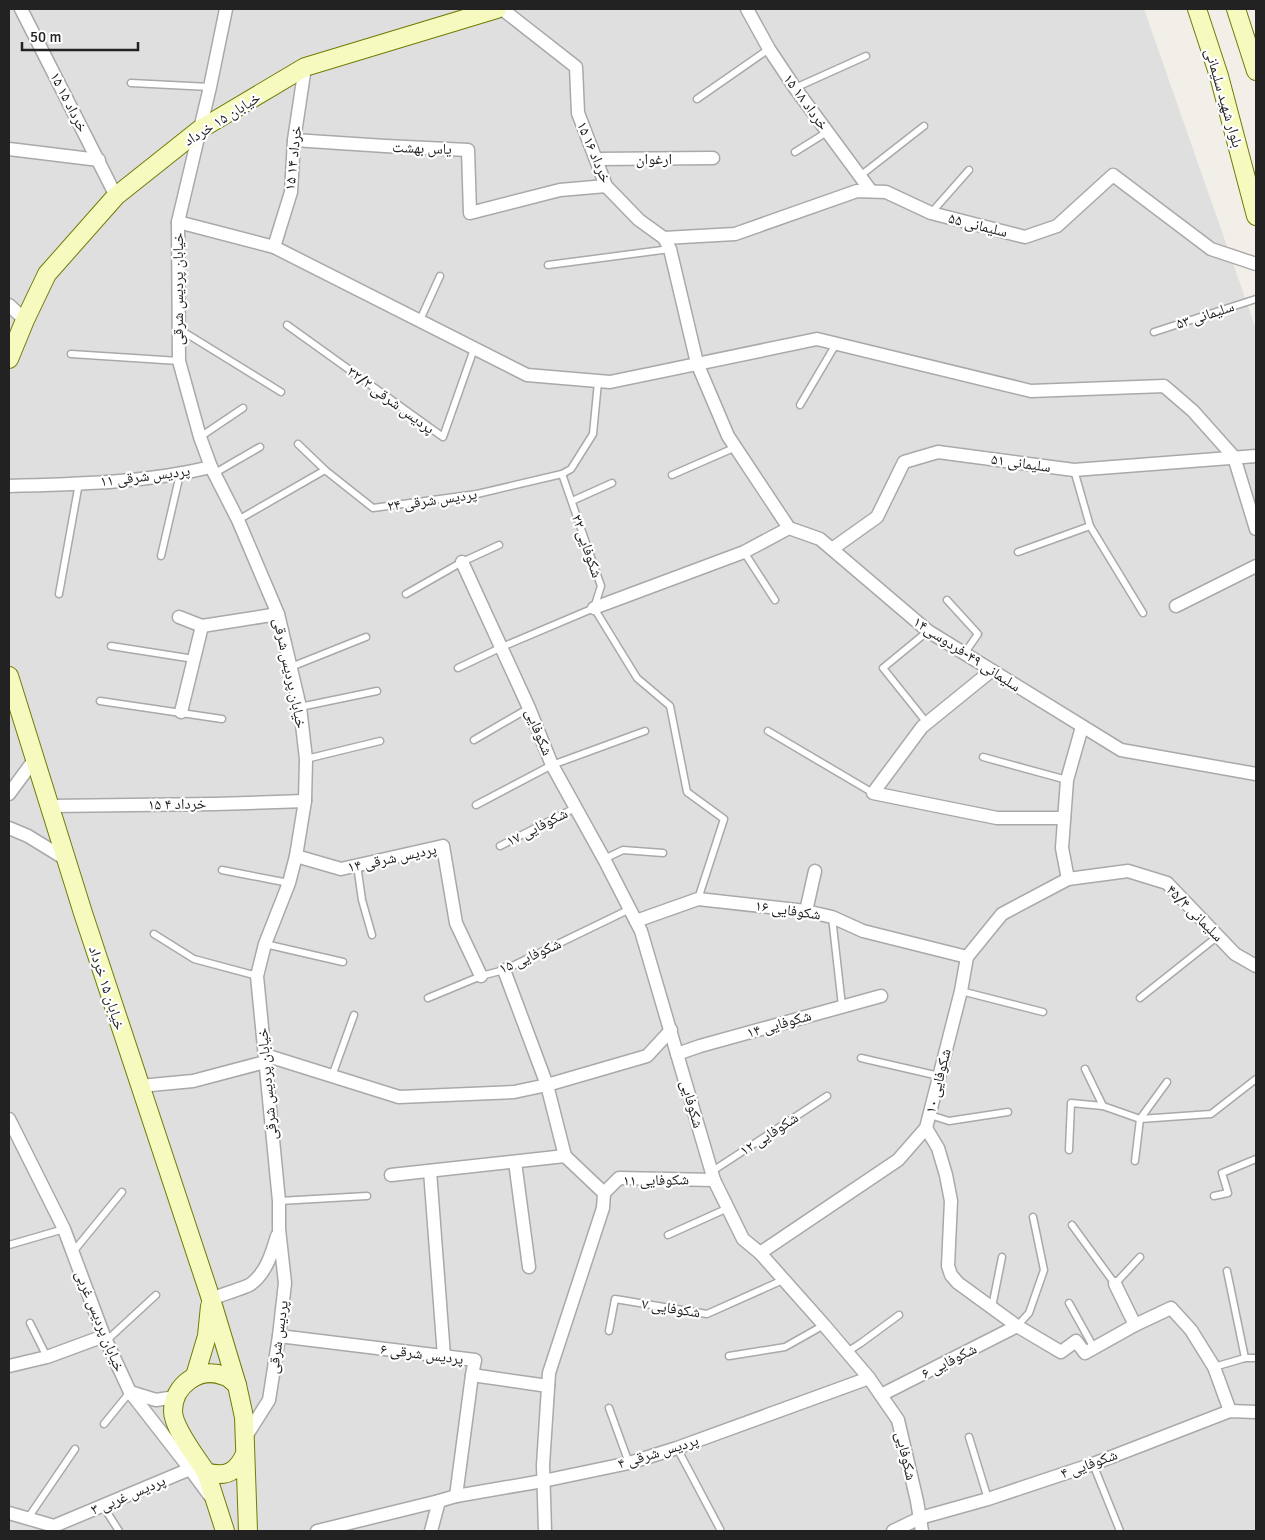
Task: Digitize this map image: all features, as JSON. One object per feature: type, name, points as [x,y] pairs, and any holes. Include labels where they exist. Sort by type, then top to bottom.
[{"type":"street","name":"۱۵ خرداد ۱۵","points":[[21,9],[116,196]]},
{"type":"street","name":"خیابان پردیس شرقی","points":[[226,9],[210,87],[178,222],[179,361],[200,437],[278,614],[300,706],[306,759],[305,801],[296,856],[289,883],[266,944],[257,976],[279,1201],[279,1229]]},
{"type":"street","name":"خیابان ۱۵ خرداد","points":[[9,359],[25,320],[48,274],[116,196],[199,130],[305,67],[497,9]]},
{"type":"street","name":"۱۵ خرداد ۱۶","points":[[502,9],[576,67],[578,113],[606,186],[639,220],[667,244]]},
{"type":"street","name":"۱۵ خرداد ۱۸","points":[[747,9],[769,49],[795,88],[871,191]]},
{"type":"street","name":"بلوار شهید سلیمانی","points":[[1197,9],[1219,76],[1256,216]]},
{"type":"street","points":[[1236,9],[1256,71]]},
{"type":"street","name":"۱۵ خرداد ۱۴","points":[[274,247],[291,192],[294,140],[305,67]]},
{"type":"street","name":"یاس بهشت","points":[[294,140],[468,150],[470,213],[560,190],[606,186]]},
{"type":"street","points":[[9,149],[98,160]]},
{"type":"street","name":"ارغوان","points":[[596,159],[713,158]]},
{"type":"street","name":"سلیمانی ۵۵","points":[[667,244],[735,234],[857,191],[886,192],[931,213],[1025,237],[1057,226],[1113,174],[1211,249],[1256,264]]},
{"type":"street","points":[[178,222],[274,247],[527,375],[610,382],[817,339],[1031,391],[1164,386],[1193,411],[1234,457],[1256,529]]},
{"type":"street","points":[[594,608],[744,552],[789,528],[728,436],[697,363],[667,244]]},
{"type":"street","points":[[9,305],[25,320]]},
{"type":"street","name":"سلیمانی ۵۱","points":[[832,549],[877,517],[904,462],[938,452],[1074,470],[1256,456]]},
{"type":"street","name":"پردیس شرقی ۱۱","points":[[9,486],[79,484],[213,470]]},
{"type":"street","name":"سلیمانی ۴۹-فردوسی۱۴","points":[[789,528],[820,539],[928,632],[1122,750],[1256,774]]},
{"type":"street","name":"شکوفایی","points":[[462,562],[530,708],[552,765],[641,931],[712,1176],[744,1239],[824,1325],[869,1378],[898,1420],[922,1531]]},
{"type":"street","points":[[1176,606],[1256,566]]},
{"type":"street","points":[[179,617],[202,626],[278,614]]},
{"type":"street","points":[[181,712],[202,626]]},
{"type":"street","points":[[991,671],[922,727],[873,793],[997,818],[1064,818]]},
{"type":"street","name":"خیابان ۱۵ خرداد","points":[[9,676],[83,913],[211,1298],[237,1384]]},
{"type":"street","points":[[1068,879],[1062,848],[1067,780],[1082,726]]},
{"type":"street","points":[[9,794],[34,760]]},
{"type":"street","name":"۱۵ خرداد ۴","points":[[50,806],[305,801]]},
{"type":"street","points":[[9,828],[28,836],[67,860]]},
{"type":"street","name":"پردیس شرقی ۱۴","points":[[296,856],[341,868],[443,846],[456,923],[481,976]]},
{"type":"street","name":"سلیمانی ۴۵/۴","points":[[1068,879],[1128,871],[1167,883],[1235,954],[1256,966]]},
{"type":"street","points":[[806,911],[814,872]]},
{"type":"street","name":"شکوفایی ۱۰","points":[[760,1254],[898,1160],[926,1128],[961,991],[967,957],[1002,914],[1068,879]]},
{"type":"street","name":"شکوفایی ۱۶","points":[[636,921],[698,899],[806,911],[832,917],[863,931],[967,957]]},
{"type":"street","points":[[504,970],[547,1086],[565,1156],[604,1193],[603,1208],[549,1373],[543,1481],[545,1531]]},
{"type":"street","name":"شکوفایی ۱۴","points":[[677,1054],[881,996]]},
{"type":"street","points":[[140,1086],[193,1081],[265,1058],[399,1097],[514,1092],[547,1086],[647,1056],[671,1030]]},
{"type":"street","name":"خیابان پردیس غربی","points":[[9,1119],[64,1229],[105,1339],[130,1392],[198,1471]]},
{"type":"street","points":[[926,1128],[938,1148],[946,1175],[951,1201],[948,1266],[951,1275],[958,1283],[1017,1326],[1061,1352],[1076,1341],[1085,1354],[1135,1325],[1171,1308],[1191,1330],[1214,1367],[1230,1411]]},
{"type":"street","points":[[391,1175],[565,1156]]},
{"type":"street","points":[[515,1162],[529,1267]]},
{"type":"street","points":[[430,1171],[444,1356]]},
{"type":"street","name":"شکوفایی ۱۱","points":[[604,1193],[619,1178],[712,1176]]},
{"type":"street","points":[[195,1376],[207,1336],[211,1298],[251,1284],[264,1269],[272,1254],[279,1229]]},
{"type":"street","name":"پردیس شرقی","points":[[245,1446],[269,1400],[285,1282],[279,1229]]},
{"type":"street","points":[[1115,1284],[1135,1325]]},
{"type":"street","name":"شکوفایی ۶","points":[[881,1395],[1017,1326]]},
{"type":"street","name":"پردیس شرقی ۶","points":[[279,1336],[475,1360],[472,1375],[548,1386]]},
{"type":"street","points":[[9,1366],[105,1339]]},
{"type":"street","points":[[226,1531],[217,1507],[177,1427],[173,1412],[175,1397],[183,1384],[195,1376],[210,1373],[225,1376],[237,1384],[244,1417],[248,1531]]},
{"type":"street","points":[[456,1496],[472,1375]]},
{"type":"street","name":"پردیس شرقی ۴","points":[[317,1531],[456,1496],[543,1481],[629,1463],[676,1448],[869,1378]]},
{"type":"street","points":[[130,1392],[156,1400],[175,1397]]},
{"type":"street","name":"شکوفایی ۴","points":[[893,1531],[920,1518],[988,1499],[1093,1464],[1230,1411],[1256,1412]]},
{"type":"street","points":[[198,1471],[216,1475],[226,1474],[234,1470],[241,1463],[245,1446]]},
{"type":"street","name":"پردیس غربی ۳","points":[[9,1513],[54,1526],[198,1471]]},
{"type":"street","points":[[431,1531],[439,1501]]},
{"type":"lane","points":[[697,99],[769,49]]},
{"type":"lane","points":[[795,88],[866,56]]},
{"type":"lane","points":[[131,83],[210,87]]},
{"type":"lane","points":[[860,176],[924,126]]},
{"type":"lane","points":[[795,152],[828,132]]},
{"type":"lane","points":[[931,213],[969,170]]},
{"type":"lane","points":[[548,265],[667,244]]},
{"type":"lane","points":[[420,320],[440,276]]},
{"type":"lane","name":"سلیمانی ۵۳","points":[[1154,332],[1256,299]]},
{"type":"lane","name":"پردیس شرقی ۳۲/۲","points":[[287,325],[443,437],[474,349]]},
{"type":"lane","points":[[179,329],[281,392]]},
{"type":"lane","points":[[800,405],[836,344]]},
{"type":"lane","points":[[71,354],[179,361]]},
{"type":"lane","points":[[562,474],[571,469],[594,434],[598,382]]},
{"type":"lane","points":[[200,437],[243,408]]},
{"type":"lane","name":"پردیس شرقی ۲۴","points":[[298,444],[326,470],[373,508],[477,494],[562,474]]},
{"type":"lane","points":[[213,470],[260,447]]},
{"type":"lane","points":[[672,475],[736,447]]},
{"type":"lane","points":[[238,520],[326,470]]},
{"type":"lane","points":[[1074,470],[1090,526],[1142,613]]},
{"type":"lane","points":[[161,556],[180,474]]},
{"type":"lane","name":"شکوفایی ۲۲","points":[[562,474],[600,586],[594,608]]},
{"type":"lane","points":[[572,501],[612,483]]},
{"type":"lane","points":[[60,594],[79,484]]},
{"type":"lane","points":[[1018,552],[1090,526]]},
{"type":"lane","points":[[406,594],[462,562],[499,545]]},
{"type":"lane","points":[[744,552],[775,600]]},
{"type":"lane","points":[[947,600],[978,634],[964,654]]},
{"type":"lane","points":[[458,668],[594,608],[637,678],[670,706],[687,792],[724,819],[698,899]]},
{"type":"lane","points":[[927,723],[883,668],[928,632]]},
{"type":"lane","points":[[290,668],[366,637]]},
{"type":"lane","points":[[111,646],[194,659]]},
{"type":"lane","points":[[300,706],[377,691]]},
{"type":"lane","points":[[100,701],[222,719]]},
{"type":"lane","points":[[474,740],[530,708]]},
{"type":"lane","points":[[476,805],[552,765],[645,731]]},
{"type":"lane","points":[[768,731],[873,793]]},
{"type":"lane","points":[[306,759],[380,741]]},
{"type":"lane","points":[[983,757],[1067,780]]},
{"type":"lane","name":"شکوفایی ۱۷","points":[[500,846],[575,808]]},
{"type":"lane","points":[[604,859],[623,850],[663,854]]},
{"type":"lane","points":[[357,865],[362,900],[372,935]]},
{"type":"lane","points":[[222,870],[289,883]]},
{"type":"lane","name":"شکوفایی ۱۵","points":[[428,998],[481,976],[504,970],[630,909]]},
{"type":"lane","points":[[832,917],[842,1006]]},
{"type":"lane","points":[[154,934],[194,959],[257,976]]},
{"type":"lane","points":[[1140,998],[1218,936]]},
{"type":"lane","points":[[266,944],[343,962]]},
{"type":"lane","points":[[961,991],[1043,1012]]},
{"type":"lane","points":[[332,1076],[354,1015]]},
{"type":"lane","points":[[861,1058],[939,1076]]},
{"type":"lane","points":[[1085,1069],[1103,1106]]},
{"type":"lane","points":[[1070,1150],[1071,1102],[1103,1106],[1140,1119],[1211,1114],[1256,1079]]},
{"type":"lane","points":[[1135,1161],[1140,1119],[1166,1082]]},
{"type":"lane","name":"شکوفایی ۱۲","points":[[712,1176],[827,1096]]},
{"type":"lane","points":[[930,1114],[949,1121],[1008,1112]]},
{"type":"lane","points":[[1214,1196],[1228,1193],[1222,1173],[1256,1159]]},
{"type":"lane","points":[[73,1252],[122,1192]]},
{"type":"lane","points":[[279,1201],[367,1196]]},
{"type":"lane","points":[[668,1235],[728,1208]]},
{"type":"lane","points":[[1017,1326],[1029,1313],[1044,1270],[1033,1217]]},
{"type":"lane","points":[[1072,1226],[1115,1284],[1140,1257]]},
{"type":"lane","points":[[9,1245],[64,1229]]},
{"type":"lane","points":[[992,1308],[1002,1257]]},
{"type":"lane","points":[[1227,1271],[1244,1358]]},
{"type":"lane","name":"شکوفایی ۷","points":[[609,1331],[615,1299],[707,1314],[783,1280]]},
{"type":"lane","points":[[105,1339],[156,1295]]},
{"type":"lane","points":[[1069,1303],[1094,1348]]},
{"type":"lane","points":[[846,1352],[899,1315]]},
{"type":"lane","points":[[30,1323],[46,1357]]},
{"type":"lane","points":[[729,1356],[785,1347],[824,1325]]},
{"type":"lane","points":[[1214,1367],[1244,1358],[1256,1358]]},
{"type":"lane","points":[[104,1424],[130,1392]]},
{"type":"lane","points":[[609,1408],[629,1463]]},
{"type":"lane","points":[[970,1437],[988,1499]]},
{"type":"lane","points":[[676,1448],[720,1529]]},
{"type":"lane","points":[[27,1518],[75,1449]]},
{"type":"lane","points":[[1093,1464],[1120,1531]]},
{"type":"lane","points":[[103,1506],[119,1531]]},
{"type":"shaded area","points":[[9,9],[1144,9],[1256,329],[1256,1531],[9,1531]]}]
